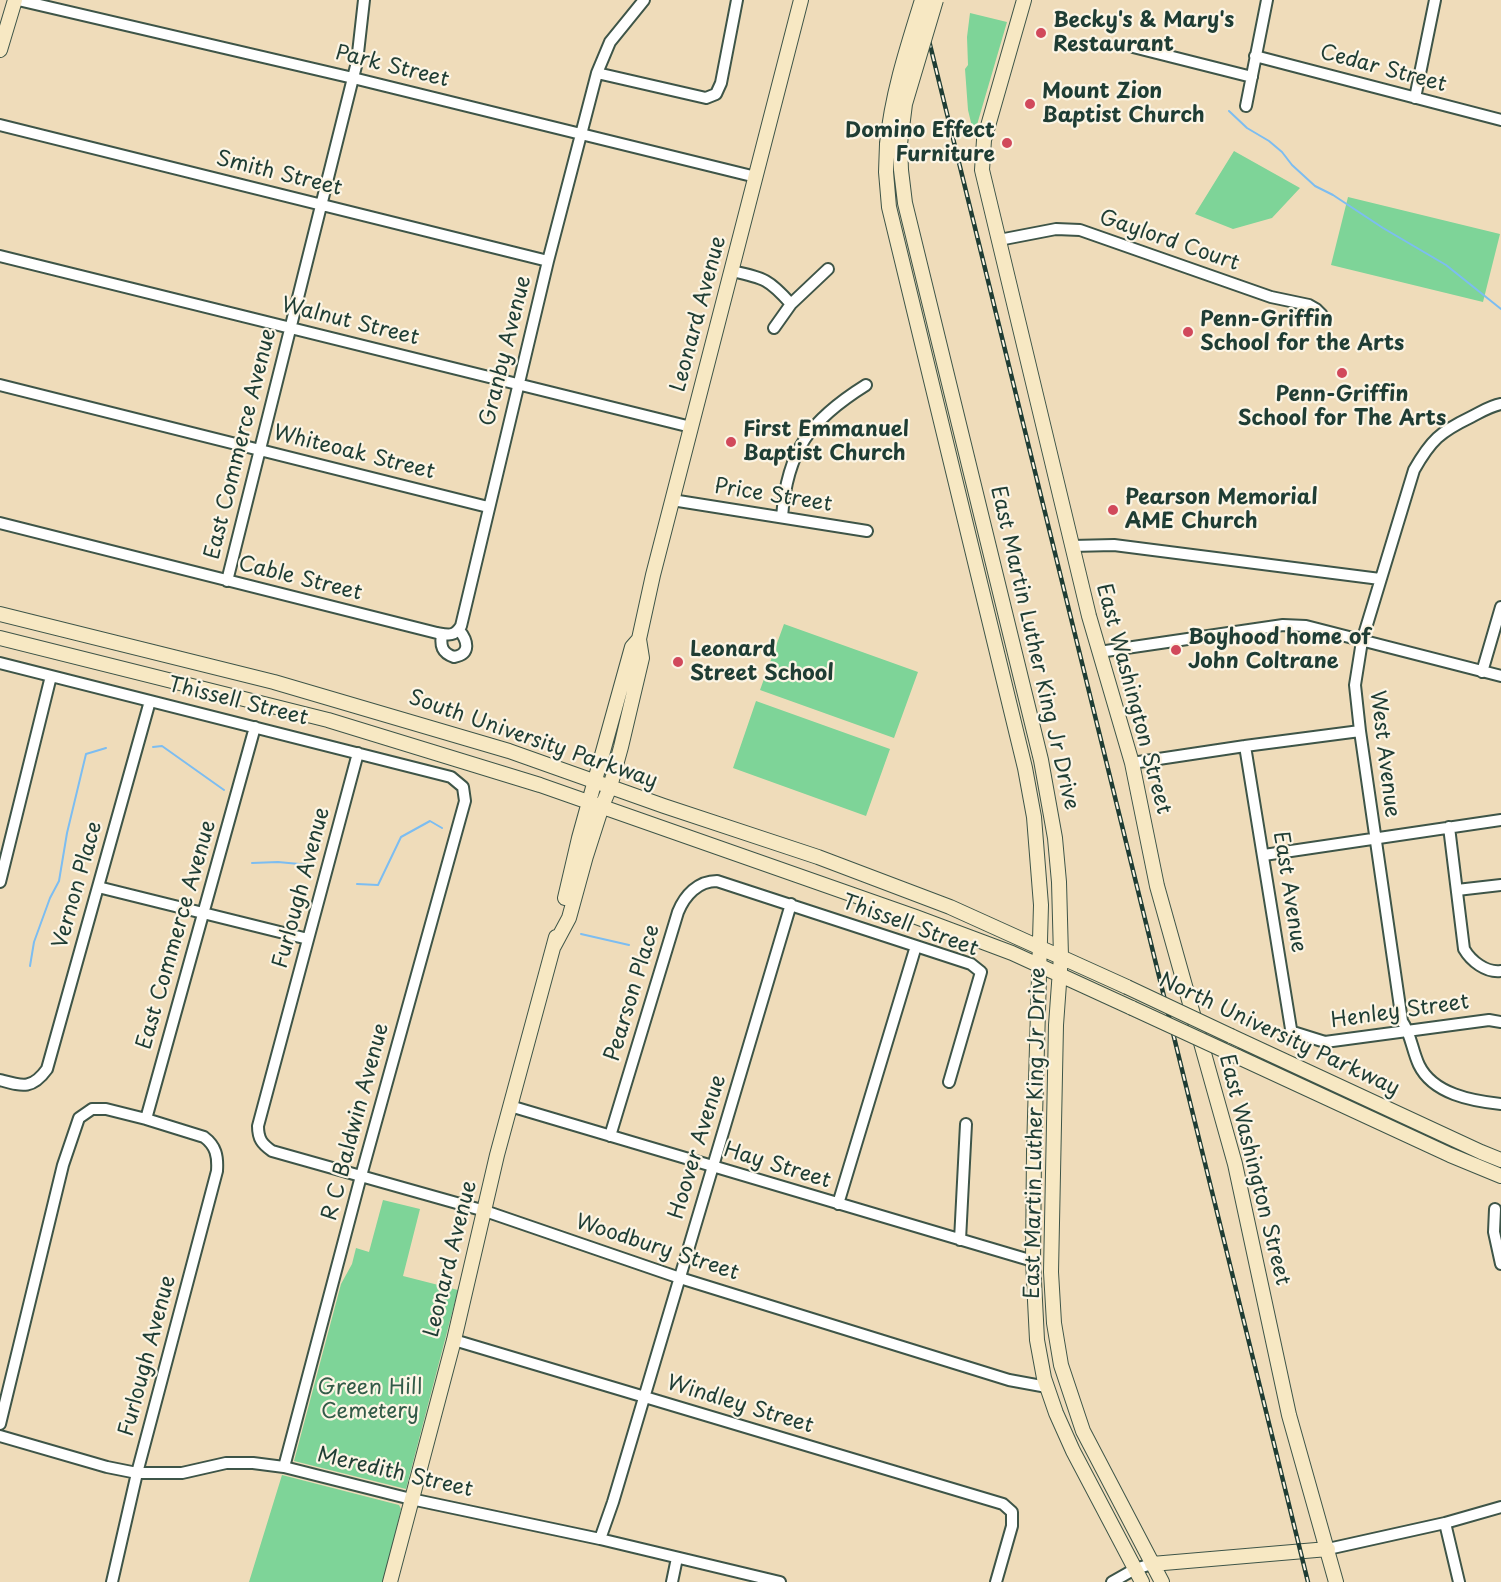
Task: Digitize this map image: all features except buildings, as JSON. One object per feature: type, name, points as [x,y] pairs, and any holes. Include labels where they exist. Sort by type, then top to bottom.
[{"type":"main road","points":[[0,50],[16,0]]},
{"type":"main road","name":"Leonard Avenue","points":[[596,803],[610,787],[642,658],[639,639],[652,575],[801,0]]},
{"type":"main road","name":"East Martin Luther King Jr Drive","points":[[922,0],[890,112],[893,144],[901,170],[905,203],[1041,760],[1055,838],[1061,956],[1056,1025],[1052,1245],[1054,1323],[1061,1365],[1083,1431],[1162,1582]]},
{"type":"main road","name":"East Martin Luther King Jr Drive","points":[[936,0],[886,172],[889,207],[1025,768],[1034,818],[1041,905],[1033,1261],[1037,1340],[1047,1387],[1056,1413],[1073,1451],[1142,1582]]},
{"type":"main road","name":"East Washington Street","points":[[1024,0],[982,150],[982,170],[1072,546],[1099,652],[1132,763],[1157,886],[1235,1164],[1289,1415],[1336,1582]]},
{"type":"main road","name":"South University Parkway","points":[[0,614],[274,682],[509,751],[818,857],[950,907],[1039,946]]},
{"type":"main road","name":"South University Parkway","points":[[0,638],[328,720],[596,803],[916,917],[1038,965]]},
{"type":"main road","name":"Leonard Avenue","points":[[390,1582],[454,1340],[510,1106],[554,946],[569,918],[596,803],[595,782],[632,647],[639,639]]},
{"type":"main road","name":"North University Parkway","points":[[1039,946],[1501,1160]]},
{"type":"main road","name":"North University Parkway","points":[[1038,965],[1450,1155],[1501,1176]]},
{"type":"main road","points":[[1152,1564],[1328,1549]]},
{"type":"street","name":"Park Street","points":[[16,0],[353,78],[756,177]]},
{"type":"street","name":"East Commerce Avenue","points":[[227,581],[353,78],[363,24],[364,0]]},
{"type":"street","name":"Granby Avenue","points":[[451,633],[488,507],[597,73],[610,42],[631,13],[644,0]]},
{"type":"street","points":[[597,73],[706,98],[716,94],[721,83],[736,0]]},
{"type":"street","points":[[1246,106],[1267,0]]},
{"type":"street","points":[[1415,98],[1435,0]]},
{"type":"street","points":[[1133,47],[1252,77]]},
{"type":"street","name":"Cedar Street","points":[[1255,56],[1501,120]]},
{"type":"street","name":"Smith Street","points":[[0,125],[548,261]]},
{"type":"street","name":"Gaylord Court","points":[[999,240],[1056,229],[1080,230],[1271,297],[1309,305],[1322,315]]},
{"type":"street","name":"Walnut Street","points":[[0,256],[691,427]]},
{"type":"street","points":[[774,328],[791,304],[828,269]]},
{"type":"street","points":[[732,271],[765,280],[775,286],[791,304]]},
{"type":"street","name":"Whiteoak Street","points":[[0,385],[488,507]]},
{"type":"street","points":[[782,517],[784,488],[799,446],[823,419],[866,385]]},
{"type":"street","name":"West Avenue","points":[[1501,404],[1492,406],[1447,429],[1425,450],[1414,470],[1362,641],[1355,685],[1402,1021],[1408,1030],[1420,1067],[1435,1083],[1459,1096],[1501,1104]]},
{"type":"street","name":"Price Street","points":[[672,500],[867,531]]},
{"type":"street","name":"Cable Street","points":[[0,523],[227,581],[451,633]]},
{"type":"street","points":[[1072,546],[1114,545],[1380,579]]},
{"type":"street","points":[[1482,672],[1501,607]]},
{"type":"street","points":[[1099,652],[1283,625],[1306,626],[1501,676]]},
{"type":"street","name":"Thissell Street","points":[[0,663],[451,777],[463,787]]},
{"type":"street","points":[[0,882],[51,676]]},
{"type":"street","name":"Vernon Place","points":[[0,1080],[26,1085],[40,1078],[47,1069],[150,701]]},
{"type":"street","name":"East Commerce Avenue","points":[[146,1119],[255,727]]},
{"type":"street","points":[[1132,763],[1360,731]]},
{"type":"street","name":"East Avenue","points":[[1245,746],[1291,1029],[1304,1036]]},
{"type":"street","name":"Furlough Avenue","points":[[259,1138],[258,1126],[358,753]]},
{"type":"street","name":"R C Baldwin Avenue","points":[[284,1467],[361,1176],[465,801],[463,787]]},
{"type":"street","points":[[1264,855],[1501,820]]},
{"type":"street","points":[[1449,827],[1464,949],[1470,960],[1494,972],[1501,970]]},
{"type":"street","name":"Thissell Street","points":[[717,881],[971,964],[981,972],[949,1082]]},
{"type":"street","name":"Pearson Place","points":[[610,1136],[678,912],[694,889],[708,882],[717,881]]},
{"type":"street","points":[[1457,890],[1501,885]]},
{"type":"street","points":[[98,888],[308,939]]},
{"type":"street","name":"Hoover Avenue","points":[[600,1539],[791,904]]},
{"type":"street","points":[[838,1204],[915,946]]},
{"type":"street","name":"Henley Street","points":[[1304,1036],[1325,1042],[1489,1020],[1501,1022]]},
{"type":"street","name":"Hay Street","points":[[510,1106],[1033,1261]]},
{"type":"street","points":[[0,1424],[63,1165],[76,1123],[85,1112],[98,1108],[146,1119]]},
{"type":"street","name":"Furlough Avenue","points":[[112,1582],[137,1473],[217,1171],[218,1155],[210,1142],[199,1135],[146,1119]]},
{"type":"street","points":[[960,1240],[966,1124]]},
{"type":"street","name":"Woodbury Street","points":[[259,1138],[272,1151],[485,1211],[680,1278],[1010,1380],[1047,1387]]},
{"type":"street","points":[[1495,1209],[1494,1232],[1501,1264]]},
{"type":"street","name":"Windley Street","points":[[454,1340],[1003,1504],[1012,1512],[1012,1526],[996,1582]]},
{"type":"street","name":"Meredith Street","points":[[0,1436],[107,1467],[137,1473],[183,1473],[226,1463],[253,1463],[284,1467],[411,1499],[600,1539],[780,1582]]},
{"type":"street","points":[[1328,1549],[1445,1523],[1501,1507]]},
{"type":"street","points":[[1445,1523],[1459,1582]]},
{"type":"street","points":[[672,1582],[677,1558]]},
{"type":"street","points":[[1112,1582],[1135,1569],[1152,1564]]},
{"type":"green space","points":[[970,13],[1007,22],[974,135],[968,110],[965,69],[968,65],[967,37]]},
{"type":"green space","points":[[1234,151],[1300,188],[1272,218],[1233,229],[1195,214]]},
{"type":"green space","points":[[1348,197],[1500,234],[1483,302],[1331,265]]},
{"type":"green space","points":[[784,624],[918,672],[894,738],[760,690]]},
{"type":"green space","points":[[756,701],[890,749],[866,816],[733,768]]},
{"type":"green space","name":"Green Hill Cemetery","points":[[383,1200],[420,1209],[403,1276],[458,1290],[406,1489],[294,1461],[341,1284],[352,1264],[356,1248],[369,1252]]},
{"type":"green space","name":"Green Hill Cemetery","points":[[282,1475],[399,1505],[401,1509],[384,1582],[249,1582]]},
{"type":"waterway","points":[[1229,111],[1247,128],[1282,152],[1292,165],[1315,186],[1446,265],[1501,309]]},
{"type":"waterway","points":[[153,747],[162,746],[224,790]]},
{"type":"waterway","points":[[30,966],[34,942],[50,898],[59,881],[67,833],[86,754],[106,748]]},
{"type":"waterway","points":[[357,884],[378,885],[401,837],[430,821],[442,828]]},
{"type":"waterway","points":[[252,863],[278,862],[310,865]]},
{"type":"waterway","points":[[581,934],[629,945]]},
{"type":"railway","points":[[919,0],[1308,1582]]},
{"type":"place","name":"Becky's & Mary's Restaurant","points":[[1041,33]]},
{"type":"place","name":"Mount Zion Baptist Church","points":[[1030,104]]},
{"type":"place","name":"Domino Effect Furniture","points":[[1007,143]]},
{"type":"place","name":"Penn-Griffin School for the Arts","points":[[1188,332]]},
{"type":"place","name":"Penn-Griffin School for The Arts","points":[[1342,373]]},
{"type":"place","name":"First Emmanuel Baptist Church","points":[[731,442]]},
{"type":"place","name":"Pearson Memorial AME Church","points":[[1113,510]]},
{"type":"place","name":"Boyhood home of John Coltrane","points":[[1176,650]]},
{"type":"place","name":"Leonard Street School","points":[[678,662]]}]
